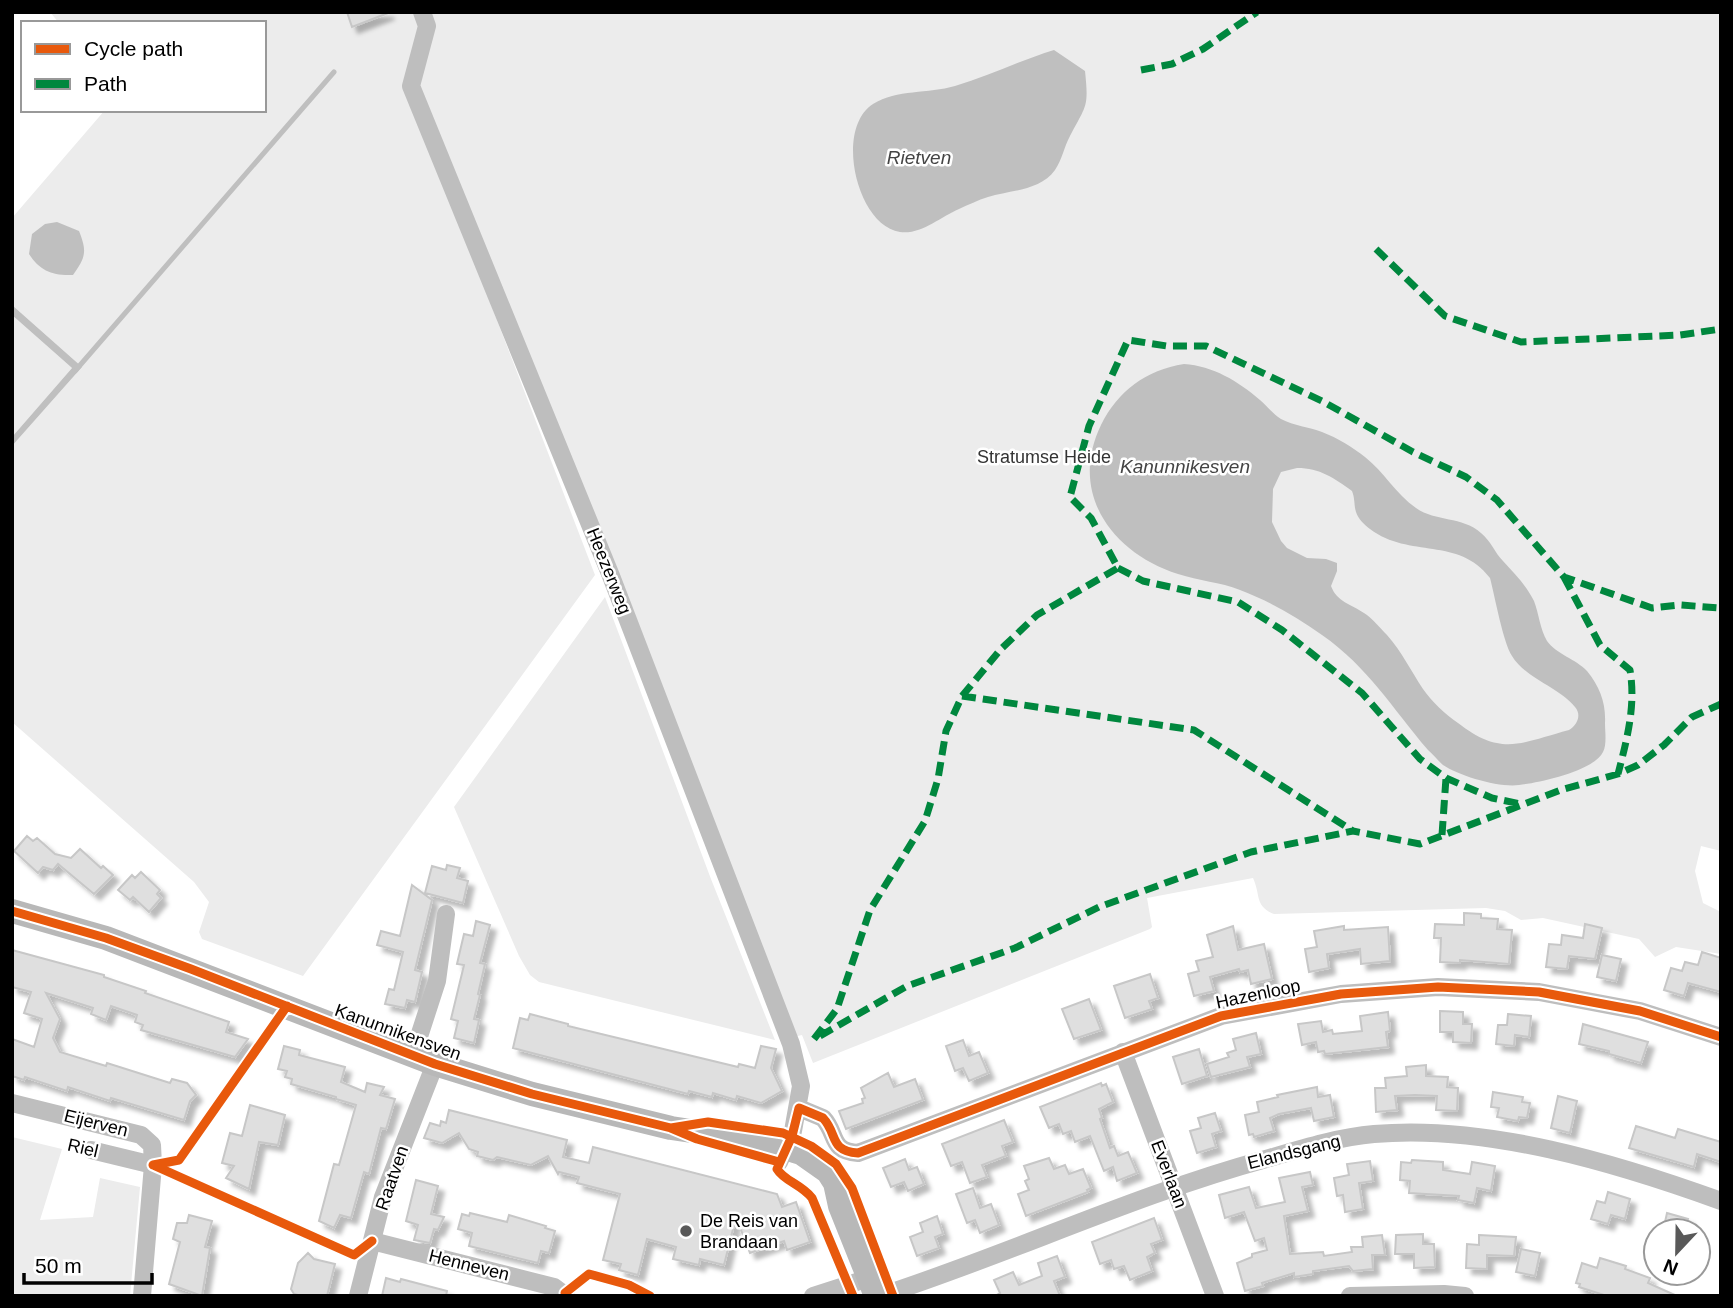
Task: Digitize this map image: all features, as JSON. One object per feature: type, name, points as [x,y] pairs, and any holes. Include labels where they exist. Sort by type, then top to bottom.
[{"type":"street","name":"Heezerweg","points":[[422,12],[426,26],[411,86],[611,576],[791,1044],[801,1086],[793,1131],[783,1154]]},
{"type":"street","name":"Kanunnikensven","points":[[12,911],[118,942],[424,1060],[532,1094],[671,1128],[697,1139],[783,1154]]},
{"type":"street","name":"Kanunnikensven","points":[[424,1060],[446,914]]},
{"type":"street","name":"Hazenloop","points":[[799,1108],[823,1118],[839,1147],[845,1152],[858,1153],[1221,1016],[1274,1004],[1341,994],[1438,987],[1539,992],[1640,1011],[1721,1037]]},
{"type":"street","name":"Everlaan","points":[[1123,1052],[1216,1296]]},
{"type":"street","name":"Raatven","points":[[358,1296],[383,1197],[424,1060]]},
{"type":"street","name":"Eijerven","points":[[12,1103],[141,1135],[152,1145],[153,1164],[142,1296]]},
{"type":"street","name":"Elandsgang","points":[[813,1296],[875,1290],[1174,1187],[1260,1160],[1373,1133],[1431,1133],[1497,1139],[1571,1156],[1675,1185],[1721,1201]]},
{"type":"street","name":"Riel","points":[[91,1150],[153,1164]]},
{"type":"street","points":[[783,1154],[819,1181],[840,1206],[875,1290]]},
{"type":"street","name":"Henneven","points":[[372,1241],[554,1287],[565,1294]]},
{"type":"street","points":[[1350,1296],[1465,1296]]},
{"type":"green space","name":"Stratumse Heide","points":[[50,12],[1721,12],[1721,851],[1701,846],[1695,871],[1703,903],[1721,912],[1721,954],[1676,947],[1655,957],[1639,939],[1543,918],[1521,920],[1505,911],[1486,908],[1274,914],[1261,904],[1253,878],[1147,898],[1152,927],[1150,929],[813,1063],[802,1035],[793,1037],[427,138],[595,575],[303,976],[202,939],[199,932],[209,902],[194,882],[12,722],[12,446],[82,367],[12,305],[12,218],[103,112],[266,112],[266,21],[57,21]]},
{"type":"green space","points":[[12,315],[72,368],[12,437]]},
{"type":"green space","points":[[605,597],[775,1040],[539,982],[530,975],[519,956],[454,807]]},
{"type":"green space","points":[[12,1137],[62,1149],[40,1220],[93,1217],[100,1178],[140,1187],[130,1296],[12,1296]]},
{"type":"water","name":"Rietven","points":[[1054,50],[1085,71],[1087,92],[1083,112],[1049,177],[1024,189],[977,201],[915,231],[900,232],[885,226],[872,213],[862,195],[853,154],[855,134],[861,116],[873,104],[892,96],[955,86]]},
{"type":"water","points":[[57,222],[79,231],[82,238],[84,254],[73,275],[59,275],[48,271],[38,265],[29,254],[32,234],[45,224]]},
{"type":"water","points":[[12,305],[82,367],[12,446],[12,437],[72,368],[12,315]]},
{"type":"water","name":"Kanunnikesven","points":[[1195,365],[1225,376],[1252,393],[1281,419],[1328,434],[1355,450],[1372,463],[1416,508],[1466,524],[1484,536],[1531,595],[1547,641],[1587,671],[1599,689],[1604,709],[1606,738],[1603,752],[1598,759],[1565,775],[1519,785],[1491,783],[1450,769],[1428,750],[1353,661],[1312,628],[1251,594],[1178,574],[1154,564],[1116,536],[1102,517],[1093,496],[1090,474],[1092,450],[1101,425],[1125,392],[1146,377],[1170,367]],"holes":[[[1297,468],[1326,475],[1352,491],[1360,519],[1385,538],[1449,552],[1477,565],[1490,578],[1502,630],[1512,656],[1525,671],[1569,700],[1577,710],[1578,720],[1574,725],[1569,730],[1524,742],[1500,744],[1473,734],[1439,708],[1430,699],[1387,635],[1367,615],[1341,599],[1334,591],[1331,586],[1337,563],[1326,559],[1307,558],[1287,548],[1281,541],[1272,522],[1273,489],[1281,472]]]},
{"type":"building","points":[[347,12],[387,12],[388,13],[352,27]]},
{"type":"building","points":[[27,836],[33,841],[37,838],[55,854],[71,858],[80,849],[113,875],[94,894],[58,864],[53,870],[43,867],[38,873],[14,851]]},
{"type":"building","points":[[447,865],[460,868],[457,878],[468,881],[463,903],[425,893],[432,866],[446,870]]},
{"type":"building","points":[[141,872],[160,890],[157,894],[161,898],[149,912],[133,897],[130,900],[118,890],[132,875],[135,878]]},
{"type":"building","points":[[412,885],[432,900],[415,970],[422,972],[415,1002],[407,1000],[405,1008],[385,1004],[389,989],[394,990],[403,952],[377,945],[381,931],[400,936]]},
{"type":"building","points":[[1464,913],[1498,919],[1497,929],[1512,930],[1509,964],[1460,960],[1460,963],[1440,962],[1441,938],[1434,938],[1435,924],[1464,925]]},
{"type":"building","points":[[476,921],[490,925],[480,963],[485,964],[474,1019],[479,1020],[474,1043],[454,1038],[458,1021],[451,1019],[464,965],[457,964],[464,934],[473,936]]},
{"type":"building","points":[[1585,924],[1602,928],[1595,959],[1569,956],[1567,969],[1546,967],[1549,944],[1561,945],[1562,935],[1583,938]]},
{"type":"building","points":[[1233,926],[1238,950],[1264,944],[1272,979],[1251,984],[1248,970],[1240,972],[1239,969],[1210,977],[1214,991],[1194,996],[1188,974],[1199,971],[1196,961],[1213,957],[1207,935]]},
{"type":"building","points":[[1344,926],[1344,930],[1388,927],[1390,961],[1361,964],[1360,949],[1327,954],[1329,968],[1309,972],[1305,949],[1317,947],[1314,931]]},
{"type":"building","points":[[12,950],[104,975],[146,991],[145,993],[229,1022],[226,1032],[248,1039],[235,1057],[141,1030],[143,1025],[135,1022],[137,1015],[111,1006],[106,1020],[91,1014],[93,1008],[46,993],[60,1019],[53,1038],[60,1052],[106,1066],[107,1063],[170,1083],[172,1079],[187,1083],[196,1095],[190,1101],[184,1120],[68,1087],[67,1091],[25,1077],[24,1080],[12,1076],[12,1039],[34,1047],[42,1019],[24,1013],[31,992],[12,987]]},
{"type":"building","points":[[1702,952],[1721,958],[1721,992],[1688,983],[1684,996],[1664,990],[1671,968],[1682,971],[1685,962],[1698,965]]},
{"type":"building","points":[[1602,955],[1621,959],[1616,981],[1597,977]]},
{"type":"building","points":[[1150,974],[1158,998],[1149,1001],[1152,1009],[1125,1018],[1114,986]]},
{"type":"building","points":[[1089,999],[1101,1030],[1074,1039],[1062,1009]]},
{"type":"building","points":[[1440,1011],[1463,1012],[1463,1024],[1472,1024],[1471,1043],[1453,1042],[1453,1032],[1440,1032]]},
{"type":"building","points":[[1388,1012],[1388,1047],[1325,1054],[1324,1051],[1318,1052],[1316,1042],[1302,1045],[1298,1024],[1321,1021],[1323,1032],[1332,1030],[1333,1034],[1362,1031],[1360,1016]]},
{"type":"building","points":[[530,1014],[568,1026],[738,1067],[739,1064],[755,1068],[761,1046],[776,1049],[771,1068],[782,1091],[761,1103],[737,1096],[736,1100],[713,1093],[712,1097],[689,1091],[688,1094],[513,1048],[520,1018],[528,1020]]},
{"type":"building","points":[[1508,1014],[1531,1016],[1529,1037],[1515,1035],[1514,1046],[1496,1044],[1498,1025],[1507,1025]]},
{"type":"building","points":[[1583,1024],[1648,1042],[1641,1063],[1579,1044]]},
{"type":"building","points":[[1256,1033],[1261,1054],[1247,1057],[1250,1067],[1211,1077],[1207,1064],[1229,1057],[1227,1053],[1236,1050],[1233,1039]]},
{"type":"building","points":[[963,1040],[969,1056],[979,1052],[988,1073],[969,1081],[963,1068],[955,1071],[946,1046]]},
{"type":"building","points":[[284,1046],[300,1050],[299,1055],[345,1067],[341,1082],[365,1092],[367,1083],[384,1087],[380,1095],[395,1099],[386,1129],[381,1128],[369,1174],[364,1172],[351,1218],[340,1215],[334,1228],[319,1221],[334,1164],[339,1165],[356,1105],[291,1084],[292,1079],[285,1077],[287,1071],[278,1069]]},
{"type":"building","points":[[1199,1049],[1207,1076],[1182,1084],[1173,1057]]},
{"type":"building","points":[[1426,1065],[1426,1076],[1448,1077],[1447,1087],[1458,1088],[1457,1111],[1436,1110],[1437,1096],[1415,1095],[1395,1096],[1397,1110],[1376,1112],[1375,1088],[1386,1088],[1385,1078],[1407,1076],[1406,1067]]},
{"type":"building","points":[[888,1073],[894,1087],[915,1079],[923,1100],[846,1129],[839,1111],[863,1103],[862,1099],[865,1098],[861,1088]]},
{"type":"building","points":[[1101,1083],[1102,1086],[1106,1084],[1113,1102],[1099,1109],[1110,1148],[1114,1146],[1118,1156],[1128,1152],[1137,1173],[1117,1181],[1113,1167],[1104,1171],[1090,1136],[1075,1142],[1071,1131],[1063,1134],[1059,1124],[1049,1128],[1040,1107]]},
{"type":"building","points":[[1317,1087],[1318,1097],[1330,1095],[1334,1117],[1314,1121],[1311,1108],[1279,1114],[1270,1118],[1274,1131],[1254,1137],[1253,1134],[1249,1135],[1245,1115],[1259,1112],[1257,1102]]},
{"type":"building","points":[[1493,1092],[1523,1097],[1522,1102],[1530,1103],[1527,1118],[1519,1117],[1518,1121],[1497,1117],[1499,1108],[1491,1107]]},
{"type":"building","points":[[1558,1096],[1577,1101],[1570,1133],[1551,1128]]},
{"type":"building","points":[[250,1105],[285,1115],[278,1145],[259,1142],[249,1189],[226,1178],[234,1166],[222,1163],[230,1133],[242,1136]]},
{"type":"building","points":[[449,1110],[567,1140],[563,1157],[589,1163],[593,1147],[777,1194],[782,1207],[796,1202],[810,1242],[787,1250],[784,1241],[750,1253],[736,1217],[724,1265],[700,1259],[699,1265],[673,1259],[676,1247],[647,1239],[638,1275],[619,1270],[621,1264],[603,1260],[620,1194],[577,1183],[579,1177],[559,1172],[558,1174],[548,1156],[531,1165],[497,1157],[493,1160],[477,1156],[478,1152],[469,1149],[459,1133],[442,1143],[424,1138],[430,1123],[440,1126],[441,1121],[446,1123]]},
{"type":"building","points":[[1215,1113],[1221,1131],[1212,1134],[1216,1147],[1197,1153],[1190,1131],[1201,1128],[1198,1118]]},
{"type":"building","points":[[1004,1120],[1013,1142],[1002,1146],[1006,1156],[982,1165],[987,1177],[970,1183],[962,1162],[951,1166],[942,1144]]},
{"type":"building","points":[[1636,1126],[1675,1138],[1678,1129],[1721,1142],[1721,1162],[1697,1154],[1694,1167],[1629,1148]]},
{"type":"building","points":[[1049,1158],[1054,1169],[1065,1165],[1069,1174],[1083,1169],[1091,1188],[1088,1192],[1026,1216],[1018,1194],[1029,1190],[1025,1181],[1029,1179],[1024,1166]]},
{"type":"building","points":[[905,1159],[909,1170],[917,1167],[924,1184],[908,1191],[904,1182],[891,1187],[883,1168]]},
{"type":"building","points":[[1412,1160],[1443,1162],[1443,1170],[1470,1174],[1472,1162],[1495,1166],[1491,1191],[1477,1188],[1474,1203],[1458,1200],[1459,1196],[1409,1193],[1410,1181],[1400,1180],[1401,1162],[1411,1163]]},
{"type":"building","points":[[1370,1161],[1373,1181],[1359,1183],[1363,1209],[1345,1212],[1343,1195],[1337,1196],[1334,1178],[1349,1175],[1347,1164]]},
{"type":"building","points":[[1310,1172],[1313,1185],[1302,1187],[1308,1211],[1284,1216],[1290,1254],[1323,1252],[1324,1256],[1352,1252],[1351,1247],[1363,1247],[1362,1237],[1382,1235],[1385,1255],[1372,1255],[1373,1269],[1353,1271],[1349,1266],[1313,1271],[1313,1274],[1294,1277],[1294,1273],[1245,1291],[1237,1263],[1252,1257],[1252,1254],[1267,1250],[1264,1238],[1255,1241],[1244,1212],[1225,1218],[1219,1195],[1249,1187],[1256,1208],[1285,1202],[1279,1178]]},
{"type":"building","points":[[416,1180],[438,1186],[431,1214],[444,1217],[438,1230],[434,1229],[430,1243],[414,1240],[418,1225],[406,1221]]},
{"type":"building","points":[[973,1188],[980,1208],[991,1204],[999,1225],[980,1233],[975,1220],[967,1223],[956,1194]]},
{"type":"building","points":[[1608,1192],[1630,1199],[1625,1219],[1611,1215],[1608,1224],[1591,1219],[1597,1201],[1605,1203]]},
{"type":"building","points":[[470,1213],[507,1222],[509,1215],[546,1226],[545,1228],[555,1231],[549,1253],[541,1251],[538,1263],[469,1246],[472,1233],[458,1229],[462,1214],[469,1216]]},
{"type":"building","points":[[189,1215],[212,1221],[205,1247],[210,1248],[202,1296],[169,1284],[180,1242],[173,1239],[177,1223],[187,1223]]},
{"type":"building","points":[[937,1216],[943,1234],[935,1237],[939,1248],[917,1256],[910,1237],[923,1232],[920,1223]]},
{"type":"building","points":[[1154,1218],[1162,1240],[1151,1244],[1155,1253],[1147,1257],[1152,1271],[1130,1280],[1124,1266],[1114,1269],[1111,1260],[1100,1264],[1092,1242]]},
{"type":"building","points":[[1423,1234],[1423,1244],[1434,1244],[1435,1267],[1414,1268],[1414,1254],[1395,1254],[1396,1235]]},
{"type":"building","points":[[1479,1235],[1516,1237],[1514,1256],[1487,1255],[1487,1269],[1466,1268],[1467,1244],[1479,1245]]},
{"type":"building","points":[[1521,1249],[1540,1253],[1535,1276],[1516,1272]]},
{"type":"building","points":[[308,1253],[314,1259],[335,1264],[327,1296],[302,1296],[294,1294],[291,1289],[298,1263]]},
{"type":"building","points":[[1057,1256],[1065,1277],[1054,1281],[1060,1296],[995,1296],[1000,1293],[994,1280],[1013,1272],[1019,1285],[1042,1276],[1038,1263]]},
{"type":"building","points":[[1600,1258],[1626,1266],[1625,1269],[1642,1275],[1642,1287],[1657,1287],[1677,1296],[1607,1296],[1579,1287],[1580,1284],[1576,1283],[1582,1263],[1597,1268]]},
{"type":"building","points":[[386,1278],[400,1282],[401,1279],[447,1291],[446,1296],[382,1296]]},
{"type":"waterway","points":[[75,371],[334,72]]},
{"type":"marked path","points":[[1141,70],[1172,64],[1203,49],[1257,12]]},
{"type":"marked path","points":[[1376,249],[1445,316],[1521,342],[1680,335],[1721,329]]},
{"type":"marked path","points":[[814,1039],[837,1009],[870,910],[925,821],[938,779],[946,731],[962,696],[1001,649],[1037,615],[1118,568],[1091,518],[1070,497],[1089,426],[1128,340],[1167,346],[1206,346],[1322,401],[1413,452],[1466,477],[1497,500],[1564,577],[1652,608],[1680,605],[1721,608]]},
{"type":"marked path","points":[[1118,568],[1143,581],[1238,602],[1282,630],[1362,693],[1420,759],[1446,778],[1492,798],[1521,804]]},
{"type":"marked path","points":[[1564,577],[1600,645],[1630,670],[1631,709],[1618,774]]},
{"type":"marked path","points":[[962,696],[1194,730],[1353,831]]},
{"type":"marked path","points":[[820,1036],[907,986],[1015,948],[1099,907],[1251,852],[1353,831],[1420,844],[1561,790],[1618,774],[1638,765],[1664,745],[1692,717],[1721,704]]},
{"type":"marked path","points":[[1442,835],[1446,778]]},
{"type":"cycle path","points":[[12,911],[106,938],[435,1064],[532,1094],[671,1128],[697,1139],[779,1162]]},
{"type":"cycle path","points":[[853,1296],[812,1198],[777,1169],[792,1136],[799,1108],[823,1118],[838,1145],[849,1152],[858,1153],[1221,1016],[1341,994],[1438,987],[1539,992],[1640,1011],[1721,1037]]},
{"type":"cycle path","points":[[153,1165],[179,1160],[287,1006]]},
{"type":"cycle path","points":[[671,1128],[708,1122],[783,1133],[811,1146],[836,1164],[852,1188],[893,1296]]},
{"type":"cycle path","points":[[153,1165],[354,1255],[372,1241]]},
{"type":"cycle path","points":[[565,1293],[589,1274],[629,1285],[650,1296]]},
{"type":"place","name":"De Reis van Brandaan","points":[[686,1231]]}]
